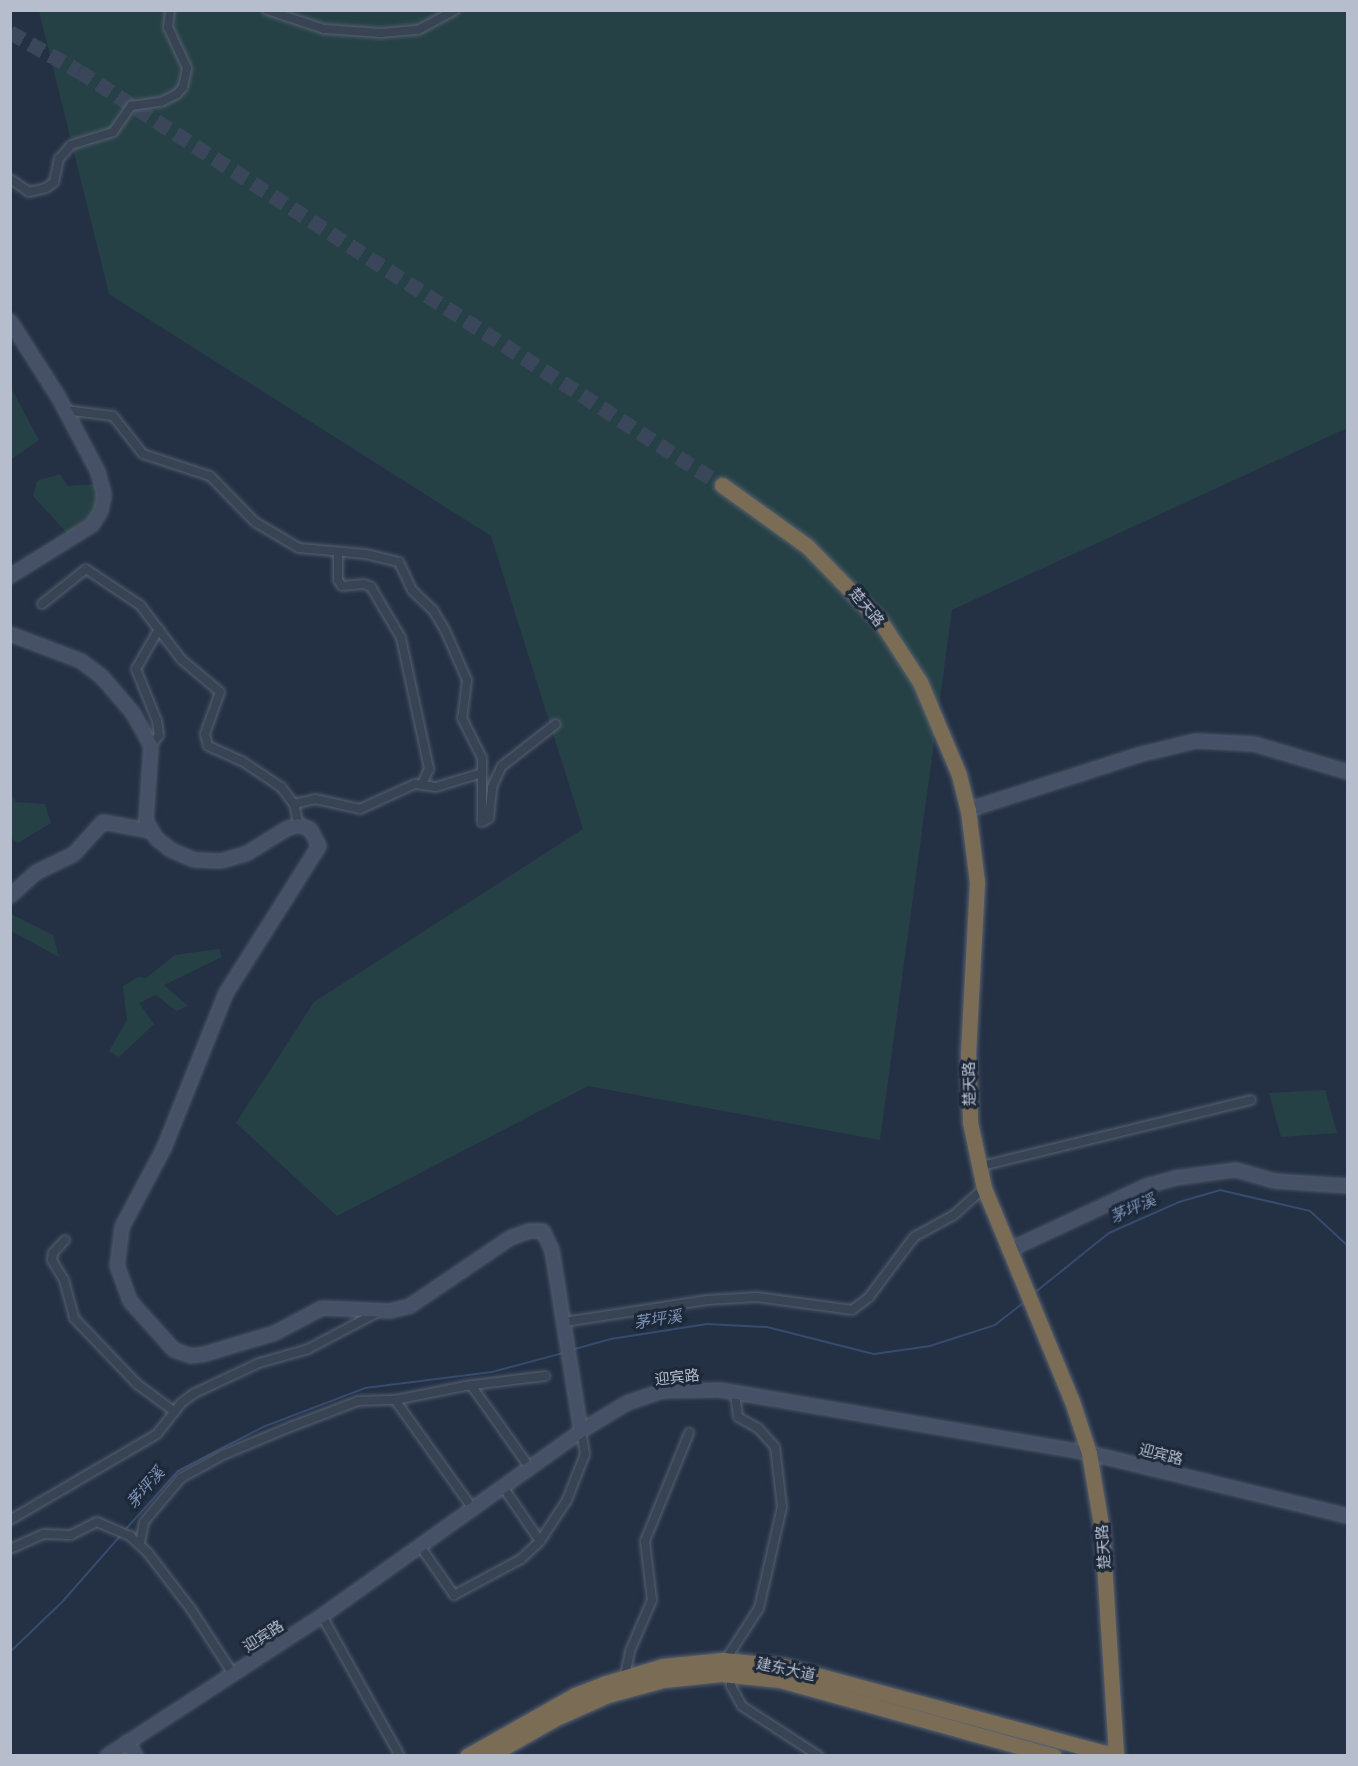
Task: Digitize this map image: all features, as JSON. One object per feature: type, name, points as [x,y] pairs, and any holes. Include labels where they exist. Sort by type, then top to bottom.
[{"type":"highway","name":"楚天路","points":[[722,485],[807,546],[881,622],[935,712],[968,810],[977,918],[968,1087],[978,1167],[984,1188],[1045,1337],[1089,1453],[1102,1531],[1116,1755]]},
{"type":"highway","name":"建东大道","points":[[467,1755],[575,1695],[625,1683],[692,1661],[730,1667],[1054,1755]]},
{"type":"highway","name":"建东大道","points":[[730,1667],[783,1666],[1116,1755]]},
{"type":"highway","name":"建东大道","points":[[489,1755],[625,1683]]},
{"type":"street","points":[[10,179],[29,192],[46,189],[54,182],[59,159],[71,146],[113,132],[131,106],[161,102],[177,94],[183,87],[187,68],[168,27],[170,10]]},
{"type":"street","points":[[267,10],[324,29],[381,33],[418,30],[455,10]]},
{"type":"street","points":[[10,321],[65,410],[98,472],[103,504],[97,519],[85,530],[14,571]]},
{"type":"street","points":[[65,410],[113,416],[143,454],[210,476],[255,522],[299,548],[366,554],[399,562],[412,590],[433,610],[468,680],[462,717],[482,758],[479,816],[484,823],[489,818],[494,780],[502,766],[556,724]]},
{"type":"street","points":[[338,553],[338,580],[342,586],[364,584],[371,587],[401,638],[429,769],[422,784]]},
{"type":"street","points":[[42,604],[86,569],[140,605],[181,659],[220,692],[205,734],[208,746],[242,761],[272,781],[294,804],[299,825]]},
{"type":"street","points":[[151,831],[145,800],[151,747],[159,735],[157,721],[136,669],[159,629]]},
{"type":"street","points":[[10,634],[64,652],[92,668],[134,713],[151,747]]},
{"type":"street","points":[[968,810],[1138,755],[1196,741],[1254,744],[1347,772]]},
{"type":"street","points":[[294,804],[315,799],[360,809],[404,787],[422,784],[436,787],[482,773]]},
{"type":"street","points":[[10,896],[38,872],[74,854],[104,822],[151,831],[178,854],[213,862],[246,854],[288,828],[299,825],[315,834],[318,851],[240,968],[214,1018],[164,1148],[119,1236],[118,1275],[130,1300],[160,1337],[174,1350],[191,1356],[275,1333],[322,1308],[380,1311],[410,1306],[510,1238],[539,1230],[550,1239],[585,1454],[567,1500],[540,1541],[499,1572],[454,1595],[420,1546]]},
{"type":"street","points":[[978,1167],[1251,1100]]},
{"type":"street","points":[[1009,1250],[1164,1180],[1236,1170],[1274,1181],[1347,1186]]},
{"type":"street","points":[[564,1327],[707,1300],[757,1297],[852,1310],[869,1297],[914,1238],[954,1215],[984,1188]]},
{"type":"street","points":[[65,1240],[53,1253],[52,1260],[64,1280],[74,1318],[137,1384],[175,1412]]},
{"type":"street","points":[[10,1520],[157,1434],[175,1412],[202,1389],[259,1363],[308,1349],[380,1311]]},
{"type":"street","points":[[140,1544],[144,1522],[187,1474],[223,1455],[358,1401],[395,1401],[471,1385],[544,1376]]},
{"type":"street","points":[[471,1385],[530,1468]]},
{"type":"street","name":"迎宾路","points":[[107,1755],[322,1616],[581,1431],[627,1403],[662,1391],[700,1388],[735,1393],[1089,1453],[1347,1516]]},
{"type":"street","points":[[735,1393],[738,1417],[758,1428],[774,1447],[782,1508],[759,1608],[735,1640],[730,1667],[734,1697],[742,1706],[819,1755]]},
{"type":"street","points":[[395,1401],[473,1509]]},
{"type":"street","points":[[625,1683],[652,1599],[645,1541],[689,1433]]},
{"type":"street","points":[[503,1487],[540,1541]]},
{"type":"street","points":[[10,1549],[43,1534],[63,1536],[97,1522],[107,1524],[130,1536],[140,1544],[191,1609],[232,1674]]},
{"type":"street","points":[[322,1616],[400,1755]]},
{"type":"street","points":[[127,1743],[136,1755]]},
{"type":"green space","points":[[39,11],[1347,11],[1347,428],[952,610],[880,1140],[588,1086],[337,1216],[236,1123],[314,1002],[583,829],[491,536],[109,294]]},
{"type":"green space","points":[[11,388],[39,440],[13,458],[10,458]]},
{"type":"green space","points":[[60,474],[68,486],[94,484],[100,495],[91,516],[68,534],[33,496],[37,481]]},
{"type":"green space","points":[[10,792],[16,802],[45,804],[51,823],[18,843],[11,838]]},
{"type":"green space","points":[[11,914],[53,935],[59,957],[11,931]]},
{"type":"green space","points":[[219,949],[222,957],[164,985],[188,1006],[176,1011],[156,995],[139,1003],[154,1024],[119,1057],[109,1051],[127,1020],[123,986],[138,977],[146,978],[175,955]]},
{"type":"green space","points":[[1325,1090],[1337,1133],[1281,1137],[1269,1093]]},
{"type":"waterway","name":"茅坪溪","points":[[1033,1294],[1109,1233],[1179,1202],[1220,1190],[1310,1211],[1348,1246]]},
{"type":"waterway","name":"茅坪溪","points":[[571,1350],[611,1339],[707,1324],[767,1327],[874,1354],[930,1346],[995,1325],[1024,1302]]},
{"type":"waterway","name":"茅坪溪","points":[[125,1530],[178,1471],[263,1427],[365,1388],[492,1372],[563,1353]]},
{"type":"waterway","name":"茅坪溪","points":[[10,1652],[63,1601],[121,1535]]},
{"type":"tunnel","points":[[10,32],[79,71],[722,485]]}]
